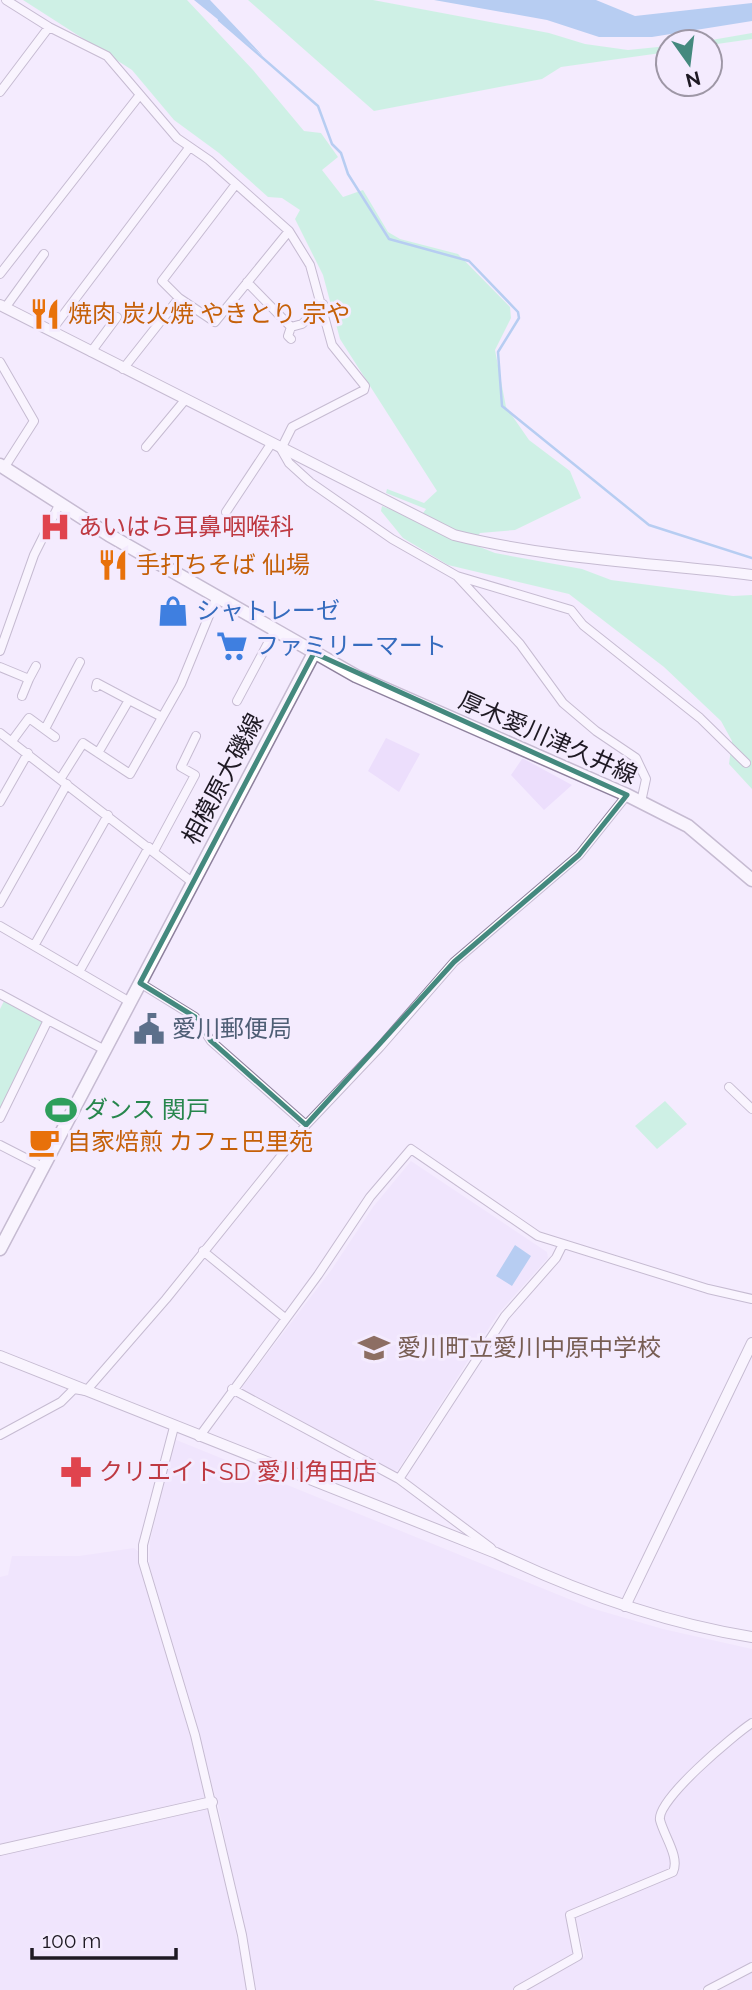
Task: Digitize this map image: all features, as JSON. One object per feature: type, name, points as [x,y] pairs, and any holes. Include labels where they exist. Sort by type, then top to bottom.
[{"type":"main road","points":[[2,467],[59,505],[314,653]]},
{"type":"main road","name":"厚木愛川津久井線","points":[[314,653],[356,676],[627,795],[688,826],[752,880]]},
{"type":"main road","name":"相模原大磯線","points":[[0,1247],[314,653]]},
{"type":"street","points":[[6,0],[49,27],[107,56],[139,96],[189,148],[209,160],[289,231],[310,265],[323,304],[332,345],[365,390],[292,427],[281,449]]},
{"type":"street","points":[[0,92],[49,27]]},
{"type":"street","points":[[0,275],[139,96]]},
{"type":"street","points":[[51,331],[189,148]]},
{"type":"street","points":[[236,184],[162,281],[179,298],[213,323],[289,231]]},
{"type":"street","points":[[44,254],[41,264],[2,307],[454,535],[496,546],[546,553],[752,575]]},
{"type":"street","points":[[247,282],[291,327]]},
{"type":"street","points":[[123,369],[179,298]]},
{"type":"street","points":[[291,327],[302,324],[323,304]]},
{"type":"street","points":[[92,352],[117,317]]},
{"type":"street","points":[[291,327],[288,336],[291,339]]},
{"type":"street","points":[[0,362],[34,421],[2,467]]},
{"type":"street","points":[[152,444],[185,400]]},
{"type":"street","points":[[226,512],[271,444]]},
{"type":"street","points":[[281,449],[289,463],[310,482],[392,539],[457,576],[571,610],[583,625],[700,718],[746,764]]},
{"type":"street","points":[[0,651],[34,555],[59,505]]},
{"type":"street","points":[[457,576],[520,644],[563,703],[596,731],[636,758],[646,779],[641,802]]},
{"type":"street","points":[[0,903],[83,743],[130,774],[181,684],[216,596]]},
{"type":"street","points":[[237,701],[275,630]]},
{"type":"street","points":[[45,729],[71,673],[80,662]]},
{"type":"street","points":[[22,696],[36,666]]},
{"type":"street","points":[[0,667],[29,679]]},
{"type":"street","points":[[97,683],[162,717]]},
{"type":"street","points":[[98,753],[129,700]]},
{"type":"street","points":[[12,741],[29,718],[55,737]]},
{"type":"street","points":[[0,733],[192,882]]},
{"type":"street","points":[[79,972],[195,775],[176,765],[197,736]]},
{"type":"street","points":[[0,802],[28,753]]},
{"type":"street","points":[[86,1391],[158,1309],[306,1125],[454,962],[579,855],[627,795]]},
{"type":"street","points":[[34,946],[108,815]]},
{"type":"street","points":[[0,926],[130,1002]]},
{"type":"street","points":[[140,983],[195,1017],[211,1041],[306,1125]]},
{"type":"street","points":[[1,997],[105,1050]]},
{"type":"street","points":[[0,1118],[48,1020]]},
{"type":"street","points":[[729,1087],[752,1108]]},
{"type":"street","points":[[0,1145],[43,1167]]},
{"type":"street","points":[[199,1437],[370,1197],[411,1149],[527,1229],[562,1246],[752,1299]]},
{"type":"street","points":[[400,1479],[505,1316],[556,1258],[562,1246]]},
{"type":"street","points":[[203,1251],[285,1318]]},
{"type":"street","points":[[625,1606],[752,1343]]},
{"type":"street","points":[[0,1356],[496,1553],[563,1585],[680,1623],[752,1637]]},
{"type":"street","points":[[0,1435],[61,1402],[74,1389],[86,1391]]},
{"type":"street","points":[[232,1389],[400,1479],[496,1553]]},
{"type":"street","points":[[174,1427],[143,1545],[144,1562],[168,1637],[212,1802],[251,1990]]},
{"type":"street","points":[[519,1990],[578,1956],[570,1915],[673,1872],[675,1863],[660,1819],[663,1808],[710,1754],[752,1723]]},
{"type":"street","points":[[0,1850],[212,1802]]},
{"type":"street","points":[[708,1990],[752,1967]]},
{"type":"highlighted area","points":[[314,653],[627,795],[579,855],[454,962],[306,1125],[211,1041],[195,1017],[140,983]]},
{"type":"shaded area","points":[[386,738],[420,754],[399,792],[368,771]]},
{"type":"shaded area","points":[[522,759],[572,785],[544,810],[511,775]]},
{"type":"shaded area","name":"愛川町立愛川中原中学校","points":[[411,1161],[547,1252],[548,1258],[498,1314],[398,1470],[393,1471],[243,1391],[242,1387],[332,1269],[373,1207]]},
{"type":"shaded area","points":[[174,1439],[591,1608],[663,1629],[752,1649],[752,1719],[709,1750],[658,1812],[657,1819],[672,1866],[670,1870],[565,1914],[576,1950],[574,1954],[512,1990],[256,1990],[218,1806],[149,1564],[150,1541]]},
{"type":"shaded area","points":[[134,1548],[139,1552],[206,1794],[203,1798],[0,1844],[0,1577],[8,1575],[12,1556],[79,1556]]},
{"type":"shaded area","points":[[752,1727],[752,1962],[700,1990],[525,1990],[585,1956],[575,1916],[675,1875],[678,1863],[663,1818],[667,1807],[714,1756]]},
{"type":"shaded area","points":[[206,1809],[210,1811],[248,1990],[0,1990],[0,1855]]},
{"type":"shaded area","points":[[752,1969],[752,1990],[716,1990],[722,1987]]},
{"type":"green space","points":[[23,0],[187,0],[253,70],[304,131],[321,133],[338,157],[322,170],[343,197],[363,190],[388,232],[400,239],[458,254],[510,307],[511,318],[495,350],[506,407],[529,440],[570,471],[581,498],[515,530],[480,533],[472,544],[495,553],[582,569],[611,580],[733,596],[752,595],[752,789],[729,764],[732,741],[721,721],[664,667],[569,594],[448,565],[403,538],[381,511],[382,506],[418,520],[426,509],[386,493],[387,489],[424,503],[437,491],[340,339],[323,275],[295,219],[300,210],[282,198],[268,197],[219,153],[174,120],[132,70]]},
{"type":"green space","points":[[248,0],[373,0],[549,33],[585,44],[628,50],[654,47],[654,54],[561,67],[542,79],[374,111]]},
{"type":"green space","points":[[752,33],[752,39],[724,43],[724,38]]},
{"type":"green space","points":[[4,1001],[43,1022],[0,1112],[0,1009]]},
{"type":"green space","points":[[665,1101],[687,1124],[657,1149],[635,1126]]},
{"type":"water","points":[[194,0],[210,0],[263,56]]},
{"type":"water","points":[[434,0],[596,0],[635,16],[752,3],[752,21],[708,28],[654,28],[652,37],[599,37],[547,20]]},
{"type":"water","points":[[515,1245],[531,1256],[512,1286],[496,1276]]},
{"type":"waterway","points":[[219,20],[318,106],[332,144],[341,153],[348,174],[389,239],[469,261],[518,312],[519,318],[498,352],[502,406],[649,525],[752,558]]},
{"type":"place","name":"焼肉 炭火焼 やきとり 宗や","points":[[45,314]]},
{"type":"place","name":"あいはら耳鼻咽喉科","points":[[55,527]]},
{"type":"place","name":"手打ちそば 仙場","points":[[113,565]]},
{"type":"place","name":"シャトレーゼ","points":[[173,611]]},
{"type":"place","name":"ファミリーマート","points":[[232,646]]},
{"type":"place","name":"愛川郵便局","points":[[149,1029]]},
{"type":"place","name":"ダンス 関戸","points":[[61,1110]]},
{"type":"place","name":"自家焙煎 カフェ巴里苑","points":[[44,1142]]},
{"type":"place","name":"愛川町立愛川中原中学校","points":[[374,1348]]},
{"type":"place","name":"クリエイトSD 愛川角田店","points":[[76,1472]]}]
